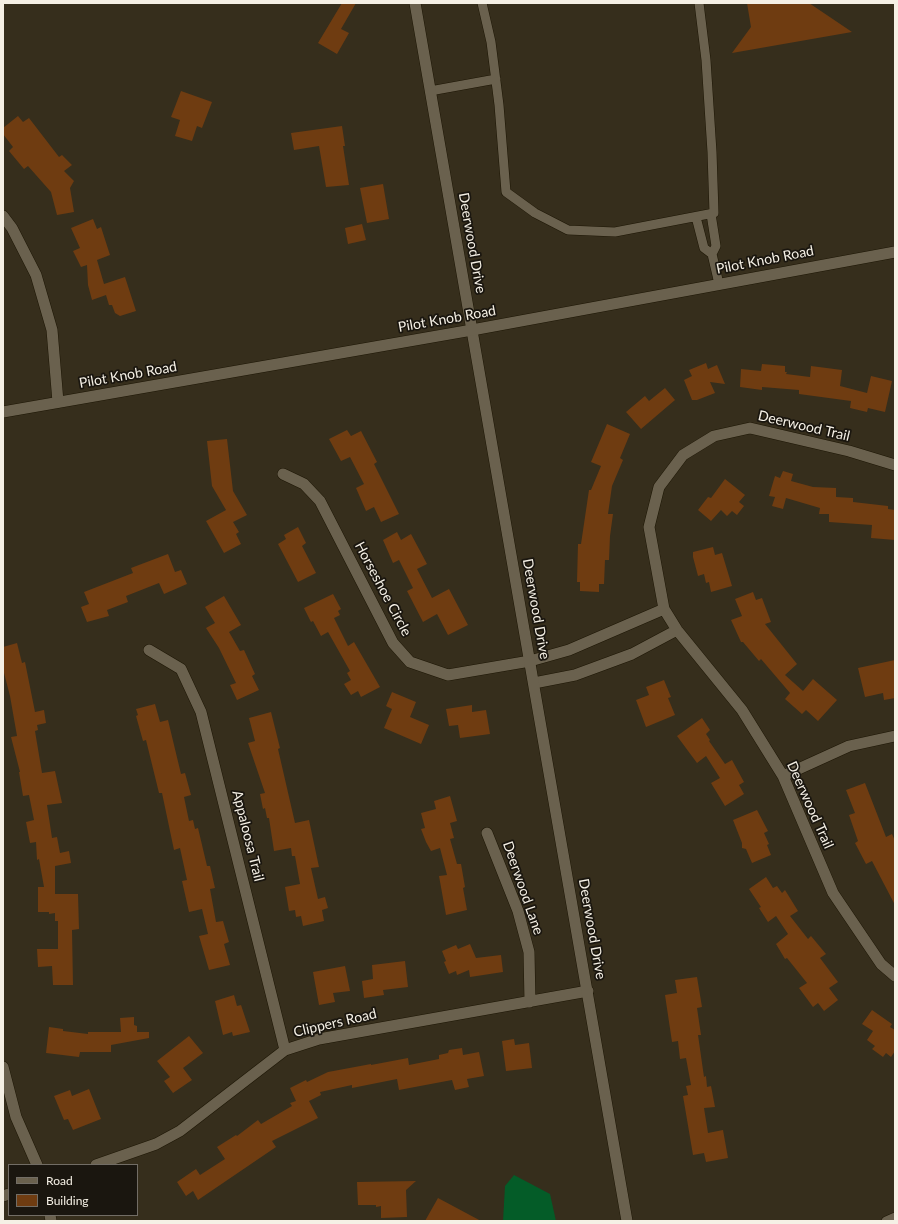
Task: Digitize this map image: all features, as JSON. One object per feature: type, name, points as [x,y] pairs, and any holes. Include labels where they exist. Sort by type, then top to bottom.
[{"type":"street","name":"Deerwood Drive","points":[[415,3],[627,1221]]},
{"type":"street","points":[[3,216],[12,228],[36,275],[52,330],[58,402]]},
{"type":"street","name":"Pilot Knob Road","points":[[3,412],[472,330],[895,252]]},
{"type":"street","name":"Deerwood Trail","points":[[895,465],[849,451],[750,428],[714,436],[683,454],[659,487],[649,527],[664,609],[677,630],[742,710],[784,776],[833,893],[881,964],[895,976]]},
{"type":"street","name":"Horseshoe Circle","points":[[283,474],[304,484],[320,501],[393,643],[410,662],[448,675],[530,661]]},
{"type":"street","points":[[530,661],[569,650],[664,609]]},
{"type":"street","points":[[534,683],[575,675],[632,654],[677,630]]},
{"type":"street","name":"Appaloosa Trail","points":[[149,650],[181,669],[201,712],[285,1050]]},
{"type":"street","points":[[784,776],[849,746],[895,736]]},
{"type":"street","name":"Deerwood Lane","points":[[487,833],[518,911],[529,952],[530,1002]]},
{"type":"street","name":"Clippers Road","points":[[99,1164],[156,1144],[180,1131],[285,1050],[319,1039],[588,991]]},
{"type":"street","points":[[3,1067],[16,1118],[36,1164]]},
{"type":"lane","points":[[482,3],[492,42],[506,192],[535,213],[568,230],[615,232],[714,213],[706,60],[699,3]]},
{"type":"lane","points":[[430,91],[496,79]]},
{"type":"lane","points":[[711,214],[716,246],[712,254],[719,284]]},
{"type":"lane","points":[[696,217],[704,248],[712,254]]},
{"type":"lane","points":[[886,1221],[895,1217]]},
{"type":"shaded area","points":[[514,1175],[550,1194],[556,1221],[503,1221],[505,1186]]},
{"type":"building","points":[[342,3],[356,3],[341,29],[349,33],[337,54],[318,43]]},
{"type":"building","points":[[747,3],[809,3],[852,32],[732,53],[751,27]]},
{"type":"building","points":[[181,91],[212,102],[202,128],[197,126],[192,141],[175,136],[180,120],[171,117]]},
{"type":"building","points":[[18,116],[23,122],[29,118],[59,157],[62,155],[72,165],[64,171],[74,181],[70,188],[74,212],[57,215],[51,192],[28,166],[24,169],[9,151],[13,147],[3,134],[3,128]]},
{"type":"building","points":[[342,126],[345,146],[343,146],[349,185],[326,187],[319,146],[294,150],[291,133]]},
{"type":"building","points":[[383,184],[389,219],[367,223],[360,188]]},
{"type":"building","points":[[93,219],[97,229],[101,227],[110,255],[97,260],[104,284],[125,277],[136,311],[120,316],[115,313],[112,305],[109,305],[106,295],[92,300],[88,285],[87,265],[81,267],[73,251],[80,248],[71,228]]},
{"type":"building","points":[[362,224],[366,240],[348,244],[345,228]]},
{"type":"building","points":[[706,363],[708,369],[717,365],[725,384],[710,382],[715,393],[697,400],[692,400],[684,380],[692,376],[689,370]]},
{"type":"building","points":[[762,364],[785,366],[785,372],[787,372],[786,374],[810,377],[811,366],[842,370],[840,386],[867,393],[871,376],[892,381],[885,412],[868,408],[867,412],[850,408],[851,401],[799,394],[799,390],[762,387],[762,390],[740,387],[741,369],[761,371]]},
{"type":"building","points":[[665,388],[675,400],[641,429],[626,412],[645,396],[649,401]]},
{"type":"building","points":[[607,424],[630,434],[620,458],[623,460],[612,486],[608,514],[613,514],[609,560],[605,560],[604,584],[599,584],[599,592],[580,591],[580,582],[577,582],[578,544],[581,544],[589,490],[591,490],[601,466],[591,462]]},
{"type":"building","points":[[347,430],[351,436],[361,431],[377,462],[374,464],[399,514],[381,522],[374,507],[366,511],[356,488],[364,484],[350,457],[341,461],[329,439]]},
{"type":"building","points":[[227,439],[233,491],[247,515],[233,522],[239,532],[236,534],[241,544],[224,553],[206,521],[226,510],[212,486],[207,441]]},
{"type":"building","points":[[783,471],[793,474],[791,481],[813,487],[836,488],[836,497],[853,498],[853,502],[888,506],[888,509],[895,510],[895,540],[871,538],[872,525],[829,522],[829,514],[819,514],[820,508],[786,498],[783,509],[772,506],[775,497],[769,496],[775,476],[780,478]]},
{"type":"building","points":[[725,479],[745,495],[739,502],[744,506],[737,515],[732,511],[727,516],[721,510],[711,521],[698,510],[708,497],[711,498]]},
{"type":"building","points":[[298,527],[306,543],[302,546],[316,573],[298,582],[278,544],[286,539],[284,535]]},
{"type":"building","points":[[397,532],[401,540],[411,534],[427,564],[417,569],[432,598],[449,589],[468,625],[448,635],[437,614],[423,622],[407,591],[413,588],[399,560],[393,563],[383,540]]},
{"type":"building","points":[[713,547],[715,555],[722,553],[732,586],[711,592],[709,582],[706,583],[704,574],[698,576],[693,552]]},
{"type":"building","points":[[168,554],[175,572],[181,570],[187,584],[164,594],[159,583],[126,596],[128,602],[107,610],[109,616],[87,622],[81,607],[89,604],[84,592],[133,573],[131,568]]},
{"type":"building","points":[[753,592],[756,600],[762,598],[771,622],[765,624],[797,664],[785,675],[803,691],[813,679],[837,700],[818,721],[806,710],[802,714],[785,699],[790,693],[761,659],[759,661],[743,642],[741,642],[731,620],[742,616],[735,599]]},
{"type":"building","points":[[333,594],[341,609],[338,611],[340,615],[334,618],[348,646],[354,642],[380,687],[361,697],[358,691],[351,695],[344,684],[351,680],[347,673],[350,671],[328,632],[321,636],[313,621],[311,622],[304,608]]},
{"type":"building","points":[[224,596],[241,625],[229,632],[240,651],[244,650],[255,674],[252,676],[259,690],[237,700],[230,685],[236,683],[219,648],[206,628],[215,623],[205,607]]},
{"type":"building","points":[[17,643],[22,663],[25,662],[35,712],[44,710],[46,723],[37,725],[38,730],[35,731],[42,773],[55,771],[62,803],[47,805],[52,838],[57,837],[60,853],[69,851],[71,863],[55,866],[55,894],[78,894],[79,929],[72,930],[73,985],[53,985],[52,966],[38,967],[37,949],[58,949],[58,921],[55,921],[55,913],[49,914],[49,912],[38,912],[38,887],[44,887],[39,859],[37,860],[36,842],[30,843],[26,822],[34,820],[29,795],[23,796],[20,772],[11,737],[17,736],[10,696],[3,669],[3,647]]},
{"type":"building","points":[[895,660],[895,698],[884,700],[883,693],[865,697],[858,668]]},
{"type":"building","points":[[664,680],[671,697],[668,698],[675,715],[646,727],[636,700],[649,695],[646,687]]},
{"type":"building","points":[[392,692],[416,702],[410,717],[429,725],[421,744],[384,728],[392,709],[386,706]]},
{"type":"building","points":[[155,704],[160,722],[168,720],[181,774],[185,773],[191,795],[184,797],[189,821],[193,820],[195,829],[198,828],[207,866],[210,866],[215,888],[210,889],[216,922],[223,921],[229,942],[224,944],[230,965],[209,970],[199,936],[208,934],[202,909],[189,912],[182,881],[187,880],[180,848],[174,850],[162,793],[159,793],[146,740],[143,741],[136,716],[138,715],[136,709]]},
{"type":"building","points":[[472,705],[472,712],[486,710],[490,734],[460,738],[458,725],[449,726],[446,709]]},
{"type":"building","points":[[271,712],[295,823],[309,820],[319,867],[311,868],[318,899],[325,897],[328,908],[322,910],[324,921],[303,926],[301,916],[296,917],[295,910],[289,911],[285,887],[300,884],[295,856],[292,856],[291,848],[274,851],[269,818],[267,818],[265,808],[263,809],[260,794],[265,793],[248,743],[255,741],[249,718]]},
{"type":"building","points":[[702,718],[710,730],[706,734],[710,740],[709,741],[725,764],[732,760],[744,782],[739,785],[744,794],[725,806],[711,783],[720,778],[706,756],[697,763],[677,736]]},
{"type":"building","points":[[865,783],[886,837],[892,834],[895,841],[895,905],[872,861],[866,864],[855,843],[858,841],[849,815],[855,813],[846,790]]},
{"type":"building","points":[[450,796],[457,821],[450,823],[454,838],[450,839],[457,864],[461,864],[467,910],[446,915],[439,876],[447,875],[440,848],[431,851],[426,842],[421,829],[425,828],[421,813],[436,809],[434,801]]},
{"type":"building","points":[[757,810],[768,831],[764,833],[769,844],[767,845],[771,855],[752,863],[746,849],[742,848],[742,843],[733,820]]},
{"type":"building","points":[[766,877],[773,888],[777,886],[782,893],[785,890],[798,911],[790,916],[808,939],[811,936],[826,954],[820,958],[838,982],[829,988],[838,1000],[824,1011],[818,1003],[813,1007],[799,988],[807,983],[787,958],[785,959],[776,944],[788,934],[776,916],[768,922],[759,908],[761,907],[749,889]]},
{"type":"building","points":[[470,944],[476,958],[501,955],[503,972],[470,977],[469,970],[457,975],[456,971],[449,974],[444,962],[446,961],[442,951],[456,945],[458,949]]},
{"type":"building","points":[[405,961],[408,987],[383,990],[384,995],[364,998],[362,981],[373,979],[372,965]]},
{"type":"building","points":[[345,966],[350,991],[333,993],[335,1002],[319,1005],[313,972]]},
{"type":"building","points":[[697,977],[702,1007],[697,1008],[701,1035],[698,1035],[704,1077],[706,1076],[707,1087],[711,1086],[715,1107],[704,1108],[708,1133],[723,1130],[728,1158],[706,1162],[704,1153],[693,1155],[683,1096],[688,1095],[686,1086],[691,1085],[686,1058],[680,1059],[678,1041],[672,1042],[665,995],[677,993],[675,980]]},
{"type":"building","points":[[234,995],[237,1006],[241,1005],[250,1032],[233,1036],[232,1032],[223,1035],[215,1001]]},
{"type":"building","points":[[872,1010],[892,1024],[890,1027],[895,1030],[895,1051],[891,1057],[886,1053],[883,1057],[872,1049],[875,1046],[867,1040],[873,1031],[862,1024]]},
{"type":"building","points":[[134,1017],[134,1025],[137,1026],[137,1032],[149,1032],[149,1038],[111,1045],[111,1052],[80,1052],[79,1057],[46,1053],[49,1027],[63,1029],[63,1031],[88,1034],[88,1032],[121,1032],[120,1018]]},
{"type":"building","points":[[189,1036],[203,1053],[183,1068],[192,1080],[173,1093],[164,1081],[170,1077],[157,1061]]},
{"type":"building","points":[[514,1039],[515,1045],[529,1043],[532,1068],[506,1071],[502,1041]]},
{"type":"building","points":[[462,1048],[463,1055],[479,1052],[484,1076],[467,1079],[469,1087],[455,1090],[452,1080],[399,1090],[397,1079],[352,1088],[352,1085],[320,1092],[321,1095],[309,1101],[318,1118],[272,1141],[276,1147],[198,1200],[193,1191],[186,1196],[177,1182],[196,1169],[200,1175],[225,1159],[217,1147],[236,1135],[237,1136],[258,1120],[261,1124],[292,1106],[290,1103],[296,1101],[290,1088],[306,1080],[307,1082],[328,1072],[408,1058],[409,1065],[439,1059],[439,1055],[448,1053],[449,1050]]},
{"type":"building","points":[[89,1089],[101,1119],[73,1130],[68,1119],[64,1120],[54,1096],[70,1090],[72,1096]]},
{"type":"building","points":[[416,1181],[406,1190],[407,1217],[381,1218],[381,1206],[376,1207],[376,1205],[358,1205],[357,1182]]},
{"type":"building","points":[[438,1198],[481,1221],[425,1221]]}]
